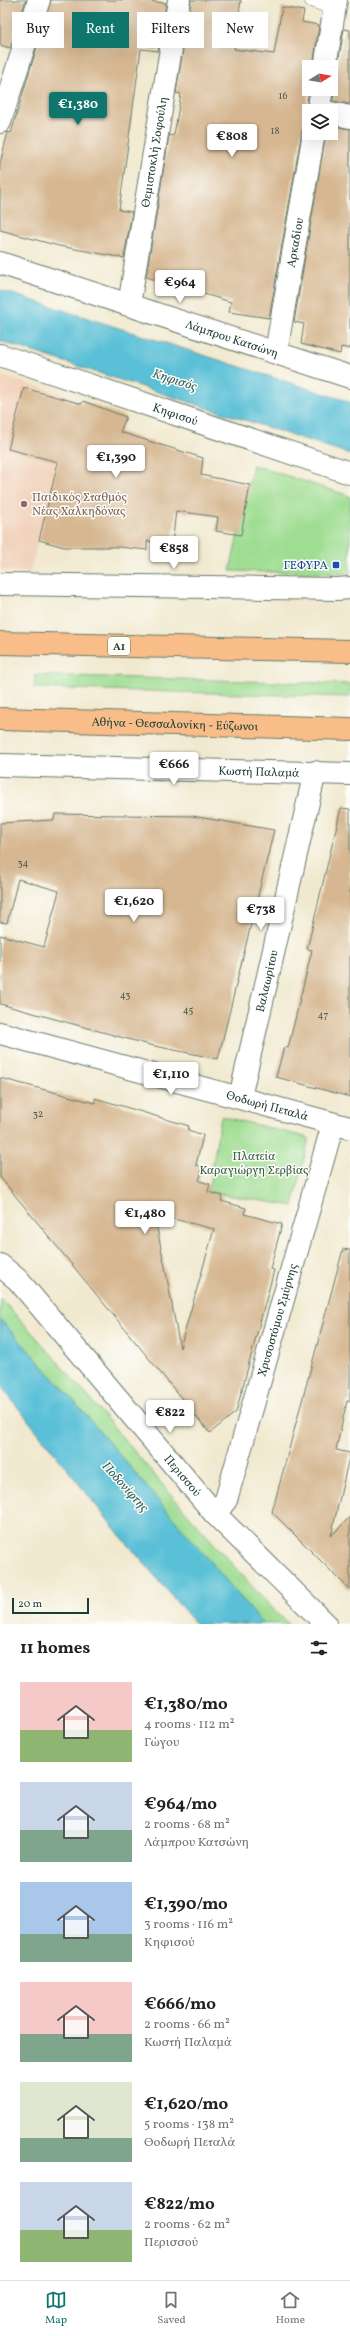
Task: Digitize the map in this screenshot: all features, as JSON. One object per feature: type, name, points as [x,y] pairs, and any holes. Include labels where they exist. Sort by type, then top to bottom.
[{"type":"highway","name":"Α1","points":[[0,643],[350,651]]},
{"type":"highway","name":"Αθήνα - Θεσσαλονίκη - Εύζωνοι","points":[[0,719],[350,729]]},
{"type":"street","points":[[0,122],[8,66],[38,0]]},
{"type":"street","name":"Θεμιστοκλή Σοφούλη","points":[[129,305],[178,0]]},
{"type":"street","points":[[326,60],[335,4]]},
{"type":"street","points":[[338,114],[350,117]]},
{"type":"street","name":"Αρκαδίου","points":[[276,352],[313,140]]},
{"type":"street","name":"Λάμπρου Κατσώνη","points":[[0,263],[350,377]]},
{"type":"street","name":"Κηφισού","points":[[0,355],[350,473]]},
{"type":"street","points":[[0,584],[350,588]]},
{"type":"street","name":"Κωστή Παλαμά","points":[[0,765],[350,774]]},
{"type":"street","name":"Βαλαωρίτου","points":[[240,1097],[315,772]]},
{"type":"street","name":"Θοδωρή Πεταλά","points":[[0,1033],[240,1097],[342,1126]]},
{"type":"street","name":"Χρυσοστόμου Σμύρνης","points":[[215,1514],[226,1500],[342,1126]]},
{"type":"street","name":"Περισσού","points":[[0,1265],[18,1280],[215,1514],[326,1624]]},
{"type":"lane","points":[[312,0],[335,4]]},
{"type":"shaded area","name":"Παιδικός Σταθμός Νέας Χαλκηδόνας","points":[[2,376],[73,397],[30,573],[0,570],[0,384]]},
{"type":"green space","points":[[253,465],[350,496],[350,574],[230,571]]},
{"type":"green space","points":[[35,675],[350,684],[350,697],[34,688]]},
{"type":"green space","name":"Πλατεία Καραγιώργη Σερβίας","points":[[221,1116],[309,1138],[293,1206],[208,1192]]},
{"type":"green space","points":[[0,1298],[56,1359],[190,1516],[261,1596],[289,1624],[263,1624],[256,1617],[67,1393],[0,1319]]},
{"type":"water","name":"Κηφισός","points":[[0,290],[350,402],[350,454],[0,341]]},
{"type":"water","name":"Ποδονίφτης","points":[[0,1319],[67,1393],[263,1624],[196,1624],[119,1534],[0,1385]]},
{"type":"building","points":[[0,0],[26,0],[22,12],[12,12],[12,42],[10,48],[0,45]]},
{"type":"building","points":[[51,0],[137,0],[166,3],[164,12],[137,12],[137,48],[158,48],[158,51],[141,49],[119,210],[132,212],[124,258],[59,246],[0,230],[0,163],[8,132],[11,133],[37,48],[64,48],[64,12],[47,12]]},
{"type":"building","points":[[191,0],[241,0],[239,12],[212,12],[212,48],[234,48],[274,54],[282,7],[304,11],[302,22],[319,25],[314,60],[302,60],[302,96],[308,96],[307,104],[302,104],[302,131],[269,318],[229,312],[231,302],[146,277],[169,136],[174,135],[181,94],[176,93],[183,48],[204,48],[204,12],[189,12]]},
{"type":"building","points":[[344,29],[350,30],[350,104],[333,101],[334,96],[338,96],[338,63]]},
{"type":"building","points":[[338,127],[350,129],[350,349],[341,347],[340,354],[301,344],[304,324],[294,322],[325,140],[338,140]]},
{"type":"building","points":[[24,388],[82,404],[83,401],[126,417],[120,432],[203,458],[201,475],[250,485],[241,535],[216,531],[218,517],[176,511],[172,544],[147,541],[147,550],[119,547],[64,547],[39,540],[58,462],[8,449]]},
{"type":"building","points":[[341,808],[350,809],[350,1097],[276,1077],[284,1047],[288,1048],[312,950],[307,949]]},
{"type":"building","points":[[55,814],[192,816],[274,830],[218,1059],[150,1045],[0,1004],[0,935],[44,947],[59,891],[18,879],[7,923],[0,922],[0,823],[54,820]]},
{"type":"building","points":[[0,1078],[95,1103],[95,1098],[189,1126],[188,1130],[203,1135],[196,1165],[203,1167],[199,1181],[210,1184],[208,1192],[223,1196],[221,1201],[246,1208],[244,1214],[282,1224],[270,1269],[274,1270],[236,1412],[210,1433],[0,1177]],"holes":[[[154,1214],[214,1229],[180,1348]]]},
{"type":"building","points":[[343,1249],[350,1250],[350,1401],[347,1401],[336,1450],[350,1453],[331,1536],[350,1517],[350,1590],[272,1512]]},
{"type":"place","name":"Παιδικός Σταθμός Νέας Χαλκηδόνας","points":[[24,504]]},
{"type":"place","name":"ΓΕΦΥΡΑ","points":[[336,565]]}]
